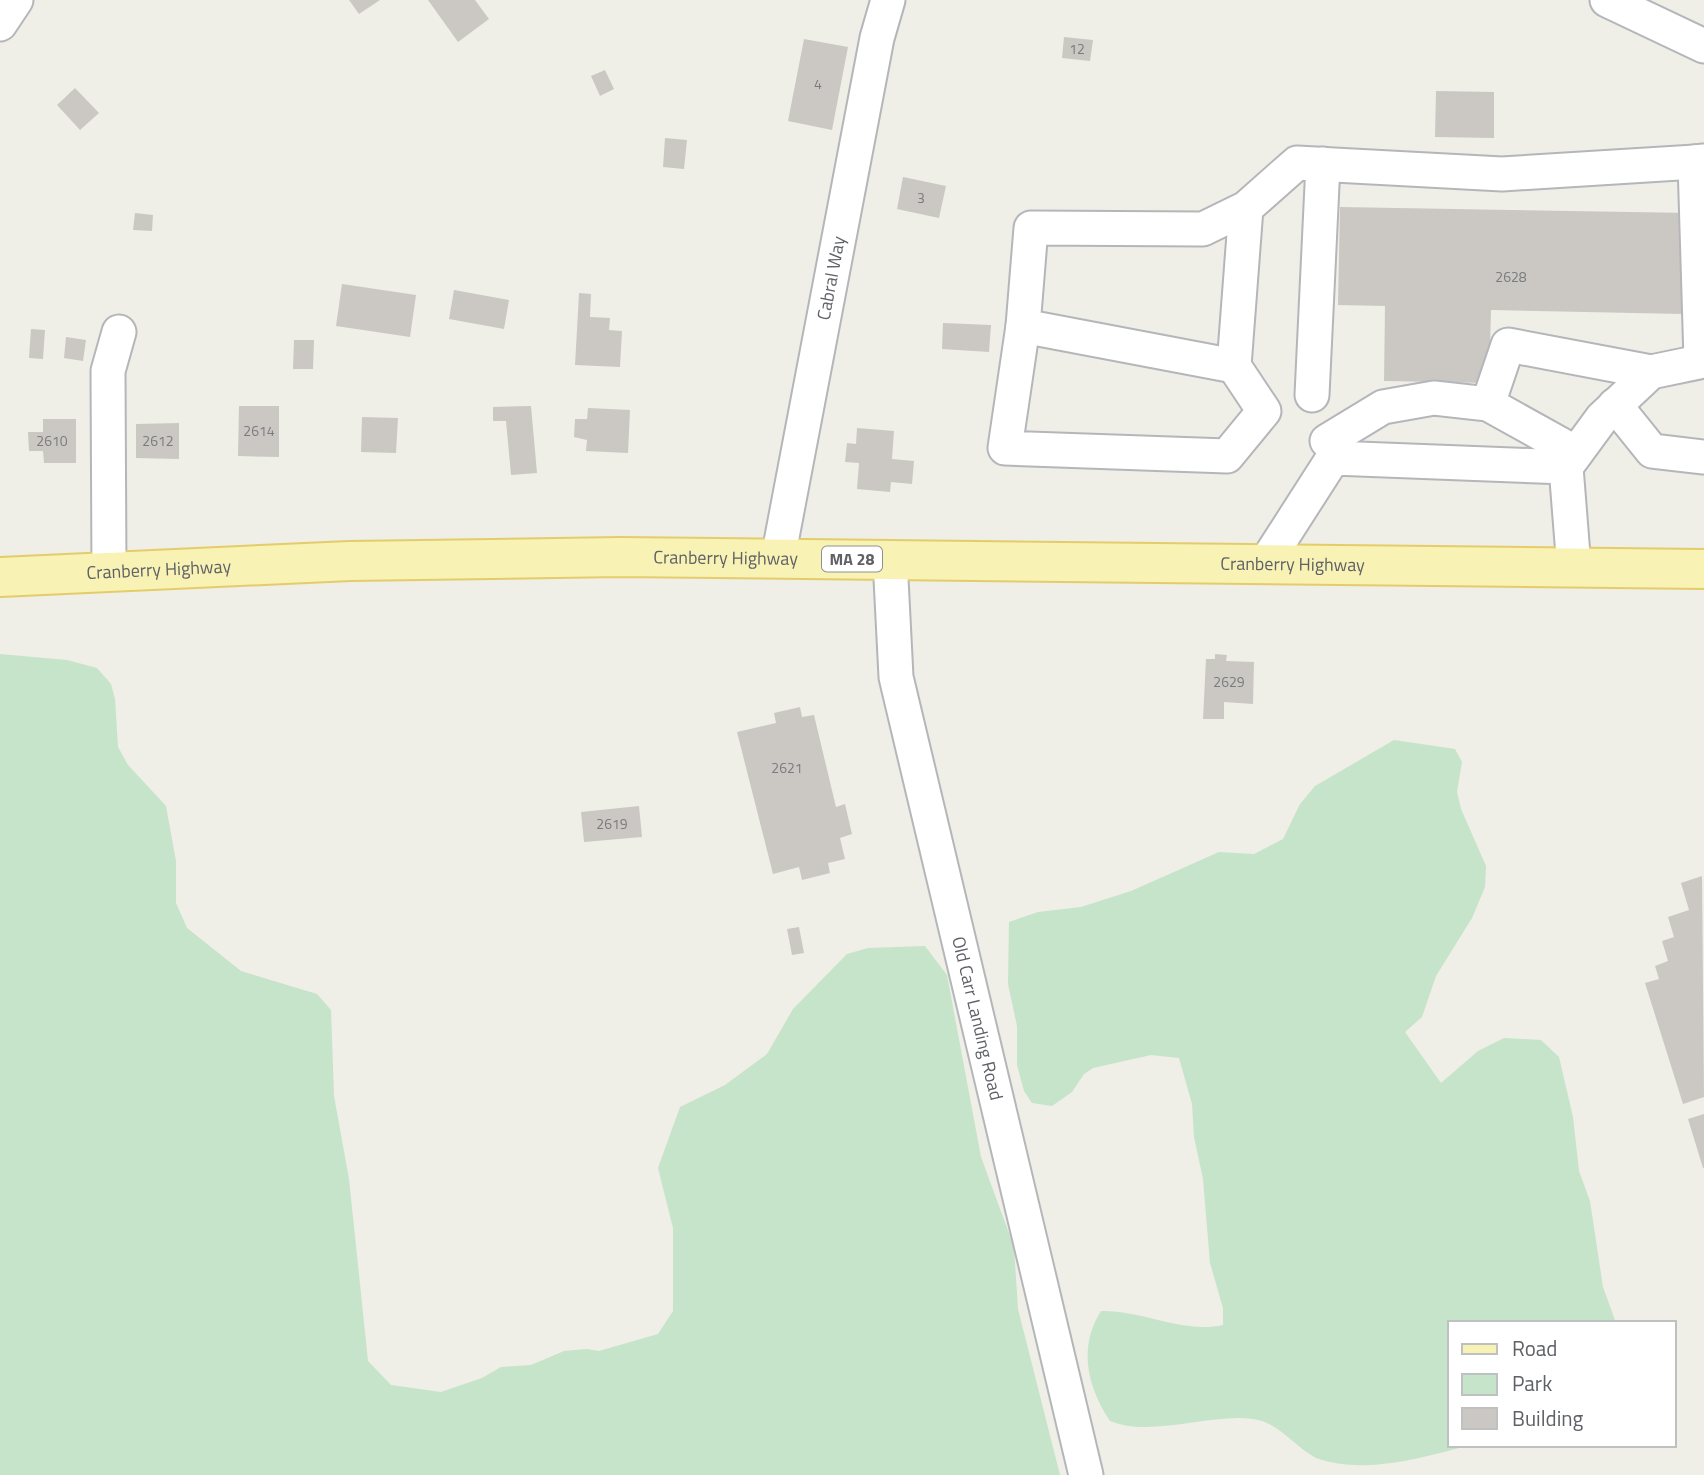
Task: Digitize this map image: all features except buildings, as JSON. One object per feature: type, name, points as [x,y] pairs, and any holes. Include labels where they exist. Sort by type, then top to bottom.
[{"type":"main road","name":"Cranberry Highway","points":[[0,577],[350,561],[620,556],[1704,569]]},
{"type":"street","points":[[0,24],[16,0]]},
{"type":"street","name":"Cabral Way","points":[[778,558],[877,37],[888,0]]},
{"type":"street","points":[[1606,0],[1704,46]]},
{"type":"street","points":[[1312,395],[1265,411],[1227,456],[1005,447],[1023,326],[1031,228],[1203,229],[1245,208],[1297,163],[1502,174],[1700,162],[1703,360],[1651,372],[1508,345],[1488,404]]},
{"type":"street","points":[[1323,164],[1312,395],[1330,450]]},
{"type":"street","points":[[1245,208],[1234,366],[1265,411]]},
{"type":"street","points":[[1023,326],[1234,366]]},
{"type":"street","points":[[109,572],[108,371],[119,332]]},
{"type":"street","points":[[1574,568],[1571,460],[1615,405],[1651,372]]},
{"type":"street","points":[[1265,564],[1330,450],[1383,407],[1434,398],[1488,404],[1571,460]]},
{"type":"street","points":[[1615,405],[1652,451],[1704,457]]},
{"type":"street","points":[[1330,450],[1571,460]]},
{"type":"street","name":"Old Carr Landing Road","points":[[890,559],[897,677],[1086,1475]]},
{"type":"green space","points":[[0,654],[67,660],[97,668],[111,684],[115,699],[118,747],[128,765],[166,806],[176,861],[176,903],[187,928],[241,971],[317,994],[331,1010],[334,1096],[349,1179],[368,1361],[391,1385],[441,1392],[482,1378],[501,1367],[531,1365],[564,1351],[599,1351],[658,1334],[673,1311],[673,1228],[658,1168],[680,1107],[725,1085],[767,1054],[793,1009],[847,954],[868,948],[925,946],[947,975],[981,1157],[1014,1247],[1018,1309],[1060,1475],[0,1475]]},
{"type":"green space","points":[[1394,740],[1455,749],[1462,762],[1457,792],[1461,809],[1486,866],[1485,887],[1472,918],[1436,976],[1422,1017],[1405,1032],[1441,1083],[1478,1051],[1504,1038],[1541,1040],[1559,1057],[1573,1117],[1579,1171],[1590,1201],[1603,1287],[1615,1321],[1448,1321],[1448,1447],[1462,1447],[1393,1463],[1354,1465],[1316,1458],[1278,1429],[1253,1419],[1218,1419],[1144,1427],[1126,1426],[1110,1421],[1096,1395],[1088,1367],[1089,1339],[1101,1311],[1193,1326],[1223,1325],[1223,1308],[1210,1263],[1203,1179],[1194,1137],[1192,1104],[1179,1058],[1151,1055],[1093,1068],[1084,1074],[1072,1092],[1052,1106],[1032,1103],[1024,1091],[1017,1065],[1017,1026],[1008,984],[1009,922],[1038,912],[1081,907],[1131,891],[1219,852],[1254,854],[1283,839],[1300,804],[1315,786]]}]
